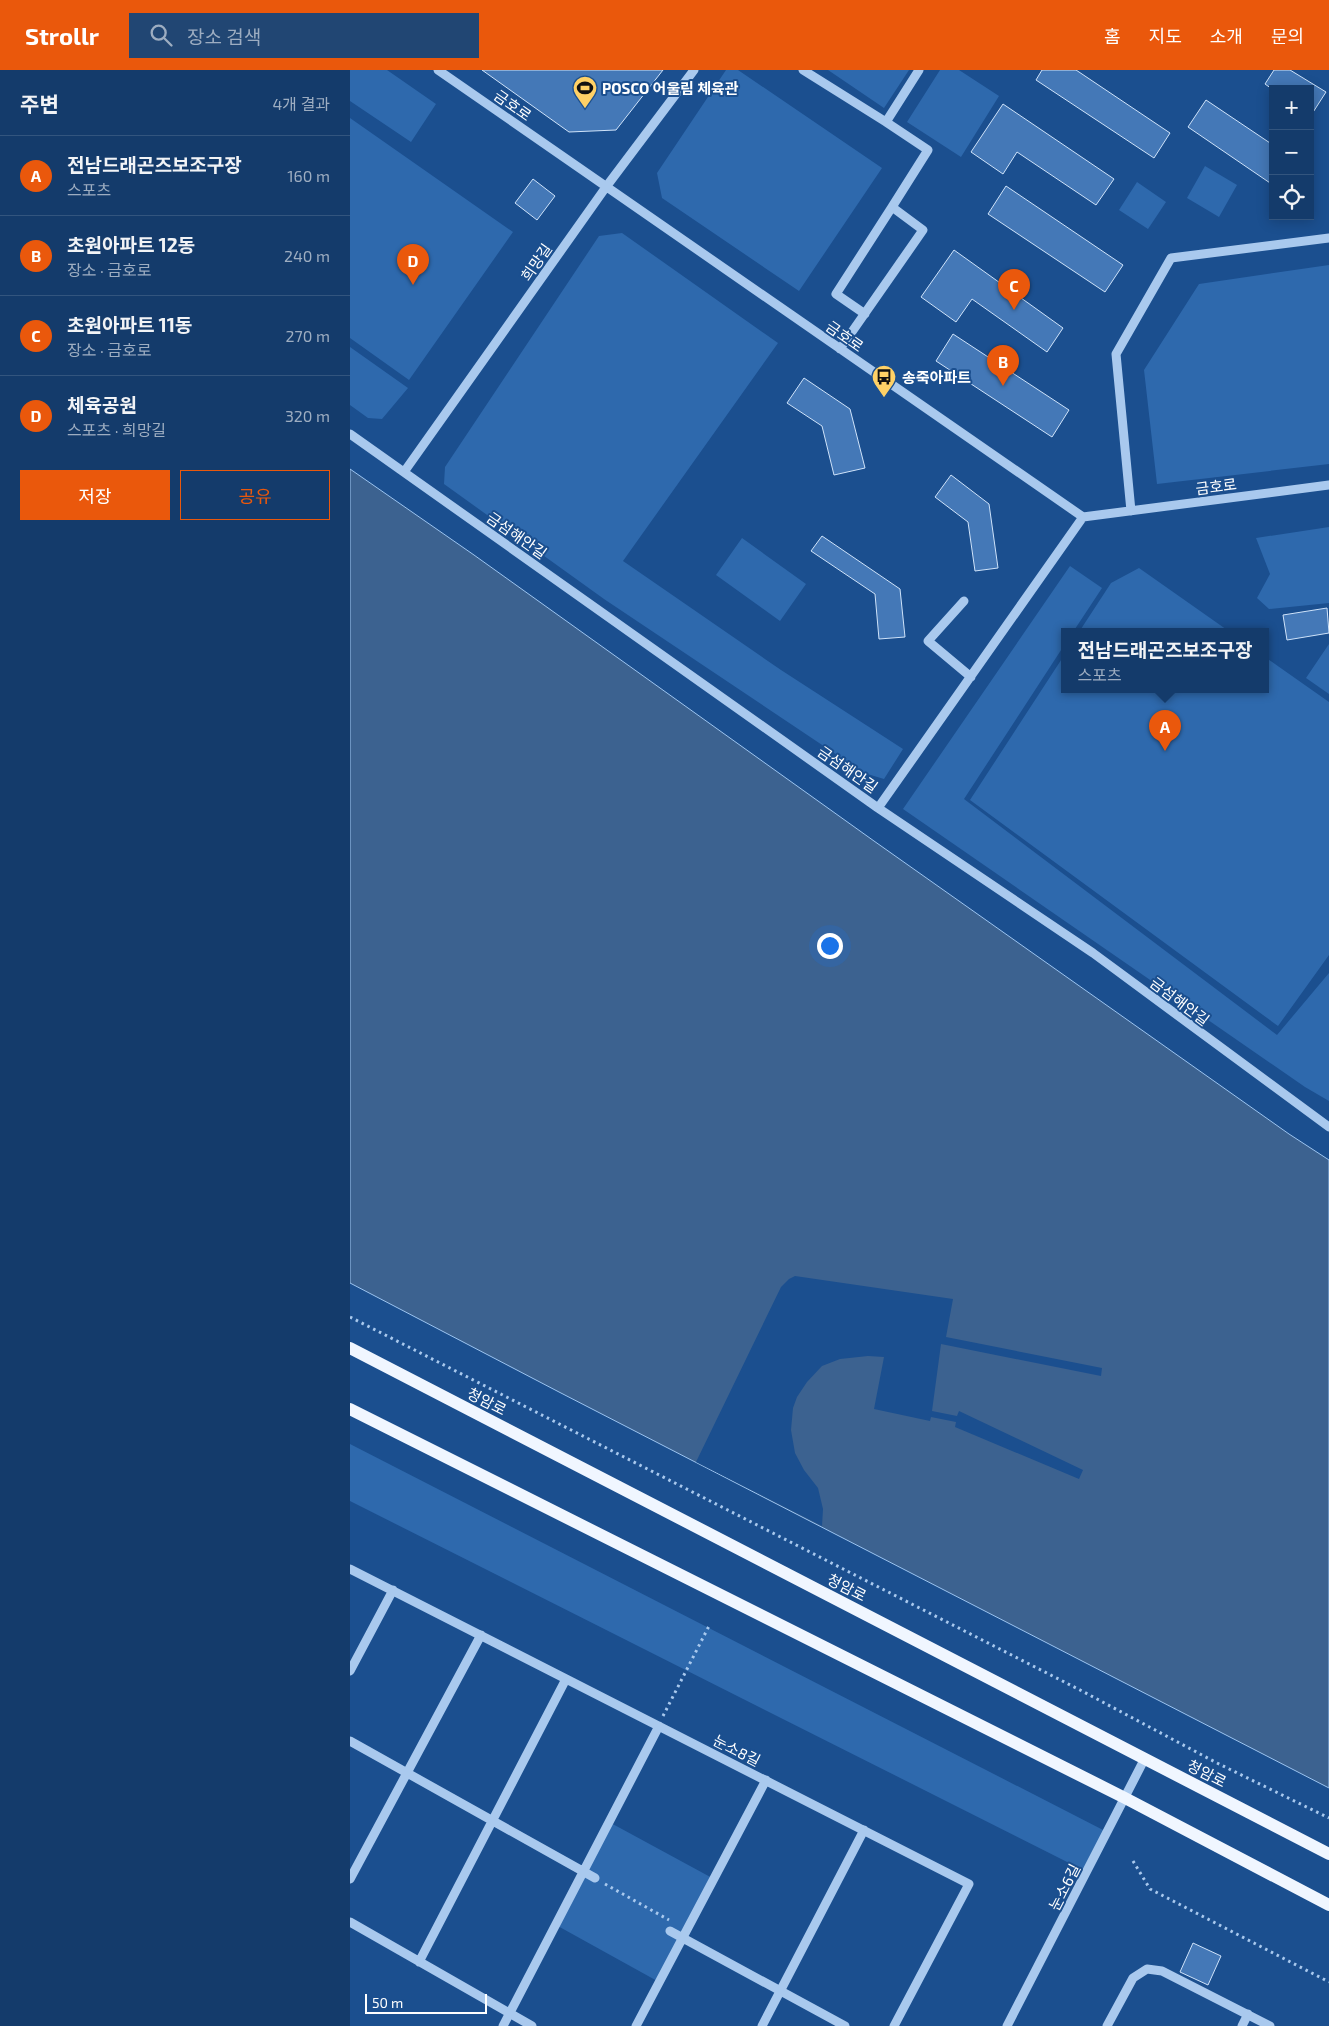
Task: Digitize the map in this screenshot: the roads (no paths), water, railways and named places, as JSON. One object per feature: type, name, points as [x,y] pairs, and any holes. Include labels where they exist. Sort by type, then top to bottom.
[{"type":"main road","name":"청암로","points":[[350,1348],[1329,1854]]},
{"type":"main road","points":[[350,1409],[1125,1798],[1329,1905]]},
{"type":"street","name":"금호로","points":[[438,70],[1083,517],[1329,485]]},
{"type":"street","name":"희망길","points":[[404,472],[606,187],[694,70]]},
{"type":"street","points":[[803,70],[928,150],[836,294],[865,314]]},
{"type":"street","points":[[886,122],[919,70]]},
{"type":"street","points":[[840,349],[923,230],[892,207]]},
{"type":"street","points":[[1131,511],[1116,354],[1171,258],[1329,238]]},
{"type":"street","name":"금섬해안길","points":[[350,434],[878,808],[1093,953],[1329,1127]]},
{"type":"street","points":[[878,808],[1083,517]]},
{"type":"street","points":[[964,601],[928,641],[971,677]]},
{"type":"street","name":"눈소8길","points":[[350,1568],[969,1884],[894,2026]]},
{"type":"street","points":[[350,1671],[393,1590]]},
{"type":"street","points":[[350,1879],[481,1636]]},
{"type":"street","points":[[419,1962],[566,1679]]},
{"type":"street","points":[[503,2026],[659,1726]]},
{"type":"street","points":[[350,1741],[595,1878]]},
{"type":"street","name":"눈소6길","points":[[1008,2026],[1144,1760]]},
{"type":"street","points":[[636,2026],[766,1780]]},
{"type":"street","points":[[762,2026],[864,1830]]},
{"type":"street","points":[[350,1922],[532,2026]]},
{"type":"street","points":[[670,1931],[845,2026]]},
{"type":"street","points":[[1107,2026],[1133,1978],[1147,1970],[1162,1971],[1270,2026]]},
{"type":"street","points":[[1242,2026],[1248,2014]]},
{"type":"place","name":"POSCO 어울림 체육관","points":[[585,109]]},
{"type":"place","name":"체육공원","points":[[413,285]]},
{"type":"place","name":"초원아파트 11동","points":[[1014,310]]},
{"type":"place","name":"초원아파트 12동","points":[[1003,386]]},
{"type":"place","name":"송죽아파트","points":[[884,398]]},
{"type":"place","name":"전남드래곤즈보조구장","points":[[1165,751]]}]
